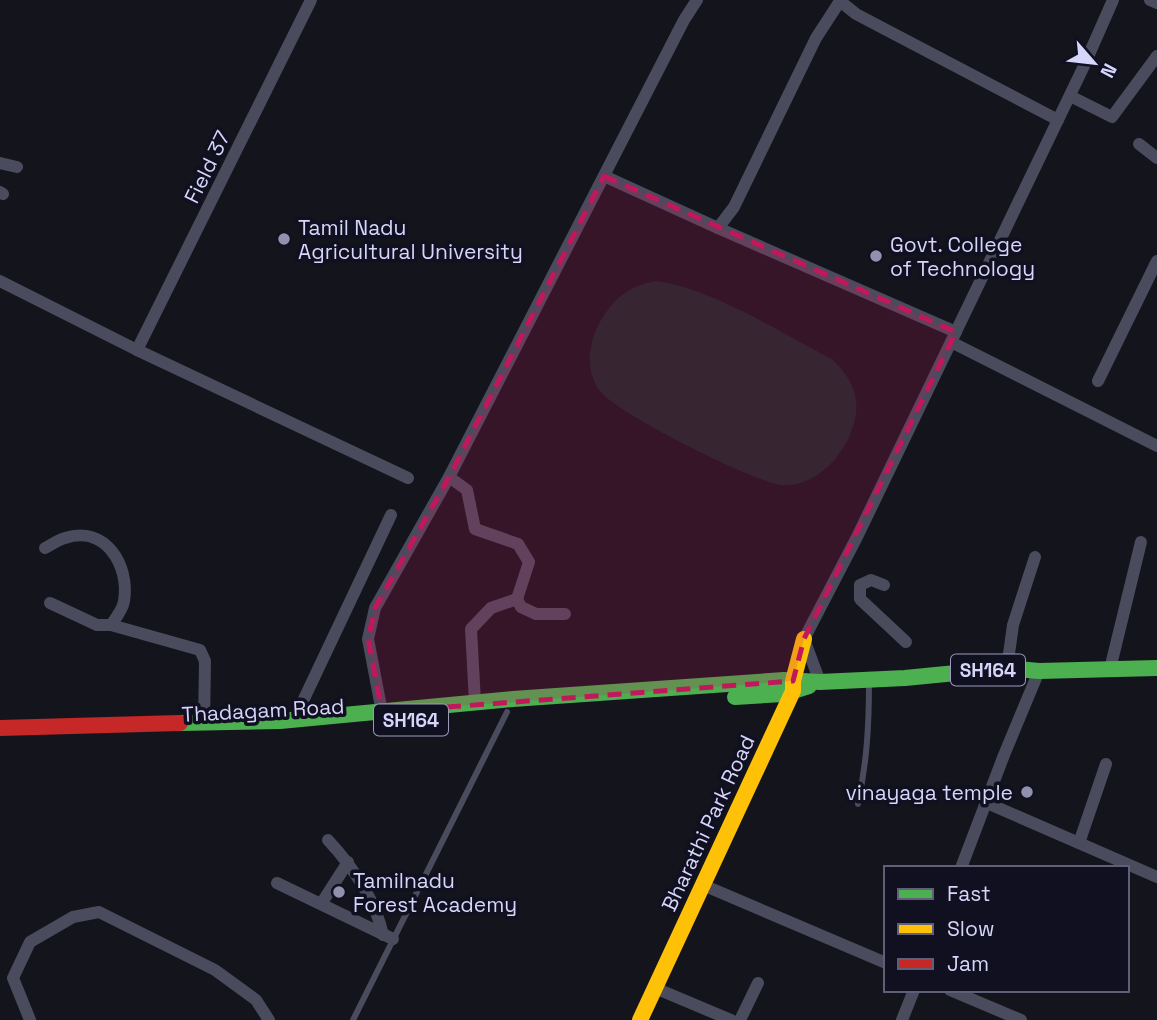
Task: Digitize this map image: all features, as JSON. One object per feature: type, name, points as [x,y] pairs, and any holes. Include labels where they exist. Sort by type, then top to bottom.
[{"type":"main road","name":"Bharathi Park Road","points":[[640,1020],[793,686],[804,639]]},
{"type":"main road","name":"Thadagam Road","points":[[0,728],[294,720],[475,702],[793,686],[1007,668],[1039,671],[1157,668]]},
{"type":"main road","name":"Thadagam Road","points":[[0,740],[249,733],[642,701],[783,694],[793,686]]},
{"type":"street","name":"Field 37","points":[[137,350],[311,0]]},
{"type":"street","points":[[382,712],[368,639],[374,608],[449,477],[684,20],[697,0]]},
{"type":"street","points":[[820,682],[804,639],[954,337],[1113,0]]},
{"type":"street","points":[[1150,0],[1157,3]]},
{"type":"street","points":[[718,228],[734,207],[816,38],[838,1],[856,14],[1058,121]]},
{"type":"street","points":[[1070,96],[1112,117],[1157,56]]},
{"type":"street","points":[[1139,144],[1157,158]]},
{"type":"street","points":[[0,163],[17,167]]},
{"type":"street","points":[[604,176],[954,337],[1157,446]]},
{"type":"street","points":[[1098,382],[1157,261]]},
{"type":"street","points":[[0,281],[137,350],[408,478]]},
{"type":"street","points":[[449,477],[467,490],[475,529],[518,544],[529,562],[517,599],[521,607],[536,614],[565,614]]},
{"type":"street","points":[[294,720],[391,515]]},
{"type":"street","points":[[45,548],[66,537],[90,537],[109,546],[122,569],[125,583],[124,604],[111,625]]},
{"type":"street","points":[[1111,669],[1141,542]]},
{"type":"street","points":[[1007,668],[1013,625],[1035,557]]},
{"type":"street","points":[[838,573],[860,585]]},
{"type":"street","points":[[860,585],[871,580],[884,586]]},
{"type":"street","points":[[860,585],[860,600],[906,642]]},
{"type":"street","points":[[475,702],[471,629],[491,608],[517,599]]},
{"type":"street","points":[[50,603],[97,625],[111,625],[200,650],[205,661],[204,724]]},
{"type":"street","points":[[962,866],[1039,671]]},
{"type":"street","points":[[1079,843],[1106,764]]},
{"type":"street","points":[[986,803],[1079,843],[1120,865]]},
{"type":"street","points":[[328,840],[348,862],[380,917],[388,937]]},
{"type":"street","points":[[321,904],[348,862]]},
{"type":"street","points":[[1129,868],[1157,877]]},
{"type":"street","points":[[276,883],[388,937]]},
{"type":"street","points":[[703,885],[884,962]]},
{"type":"street","points":[[30,1020],[13,978],[30,942],[73,917],[99,912],[215,970],[257,1000],[269,1020]]},
{"type":"street","points":[[740,1020],[758,984]]},
{"type":"street","points":[[655,988],[731,1020]]},
{"type":"street","points":[[902,1020],[913,992]]},
{"type":"street","points":[[955,992],[1021,1020]]},
{"type":"lane","points":[[858,804],[867,762],[869,680]]},
{"type":"lane","points":[[353,1020],[388,937],[507,712]]},
{"type":"highlighted area","points":[[604,176],[956,332],[804,639],[793,681],[382,712],[368,639],[375,608],[449,477]]},
{"type":"green space","points":[[656,281],[700,292],[723,302],[832,359],[852,385],[856,413],[850,435],[832,463],[814,477],[792,485],[766,481],[685,445],[630,414],[599,390],[593,378],[590,350],[599,323],[616,300],[626,292]]},
{"type":"traffic: fast","points":[[180,723],[280,721],[513,699],[784,680],[820,682],[905,678],[1007,668],[1039,671],[1157,668]]},
{"type":"traffic: fast","points":[[735,697],[783,694],[809,686]]},
{"type":"traffic: slow","points":[[640,1020],[793,691],[804,639]]},
{"type":"traffic: jam","points":[[0,728],[180,723]]},
{"type":"place","name":"Tamil Nadu Agricultural University","points":[[284,239]]},
{"type":"place","name":"Govt. College of Technology","points":[[876,256]]},
{"type":"place","name":"vinayaga temple","points":[[1027,792]]},
{"type":"place","name":"Tamilnadu Forest Academy","points":[[339,892]]}]
